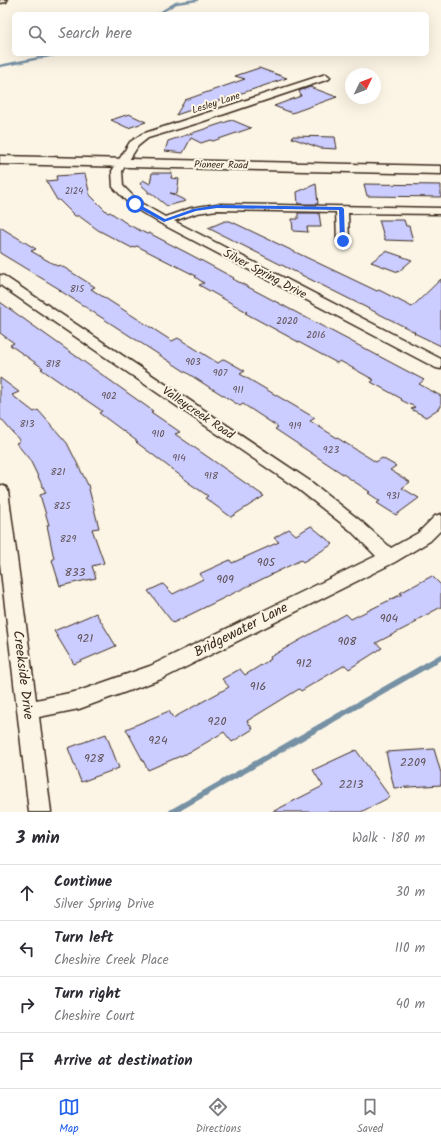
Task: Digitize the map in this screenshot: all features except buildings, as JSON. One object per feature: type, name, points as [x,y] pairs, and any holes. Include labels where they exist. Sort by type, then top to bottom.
[{"type":"main road","name":"Pioneer Road","points":[[0,160],[441,170]]},
{"type":"street","name":"Lesley Lane","points":[[123,163],[134,144],[145,136],[196,121],[326,77]]},
{"type":"street","name":"Silver Spring Drive","points":[[123,163],[117,171],[118,187],[135,204],[164,221],[441,365]]},
{"type":"street","points":[[164,221],[195,210],[217,207],[441,211]]},
{"type":"street","points":[[342,209],[343,241]]},
{"type":"street","name":"Valleycreek Road","points":[[0,279],[304,485],[356,526],[389,557]]},
{"type":"street","name":"Creekside Drive","points":[[0,491],[40,812]]},
{"type":"street","name":"Bridgewater Lane","points":[[28,711],[79,700],[157,672],[389,557],[424,537],[441,520]]},
{"type":"waterway","points":[[161,12],[176,3],[197,0]]},
{"type":"waterway","points":[[0,66],[49,56]]},
{"type":"waterway","points":[[172,812],[441,657]]},
{"type":"route","points":[[135,204],[164,221],[195,210],[231,206],[342,209],[343,241]]}]
